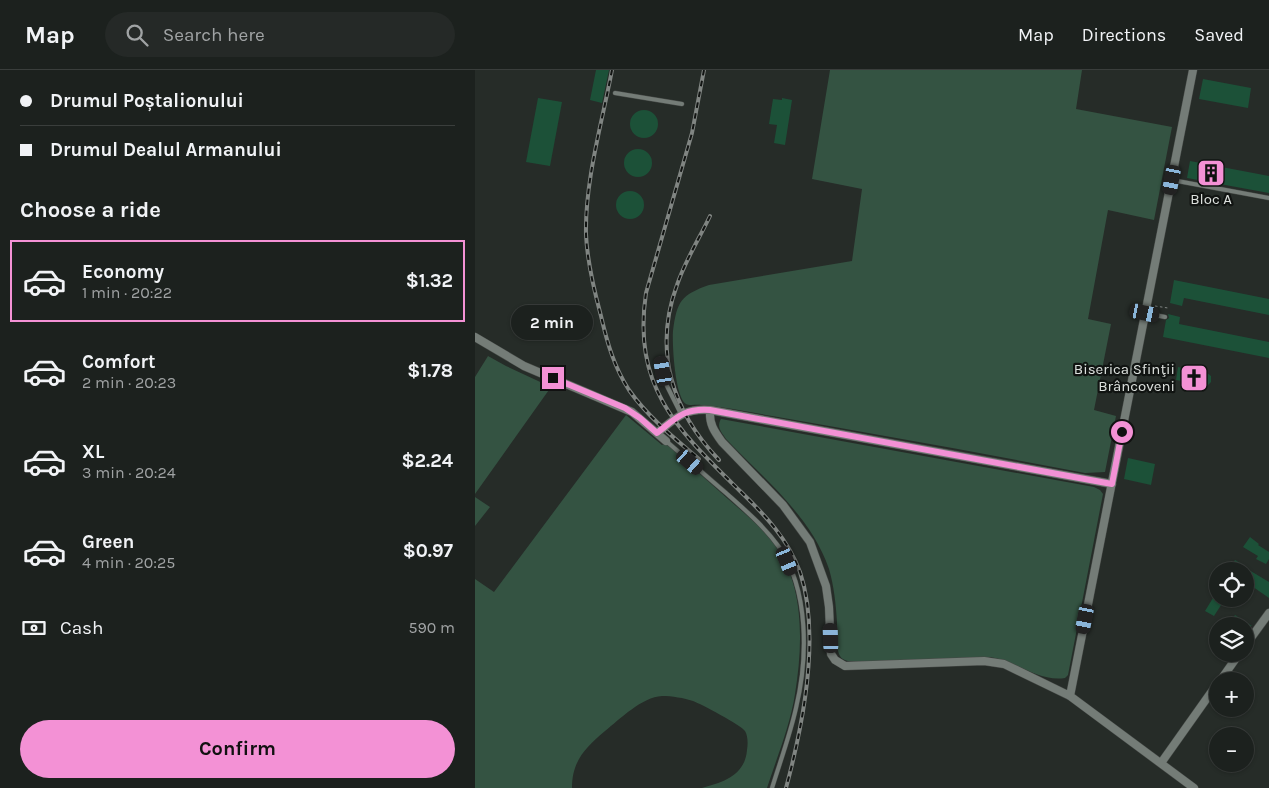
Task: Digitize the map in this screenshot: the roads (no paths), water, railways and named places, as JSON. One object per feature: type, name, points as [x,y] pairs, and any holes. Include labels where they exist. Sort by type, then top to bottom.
[{"type":"street","points":[[1070,696],[1193,70]]},
{"type":"street","points":[[475,337],[523,366],[632,412],[666,441]]},
{"type":"street","points":[[657,433],[681,414],[693,410],[710,410],[1112,484]]},
{"type":"street","points":[[710,410],[710,424],[714,432],[783,504],[810,542],[826,586],[831,654],[839,664],[845,666],[996,662],[1004,664],[1070,696],[1194,788]]},
{"type":"street","points":[[1254,633],[1269,612]]},
{"type":"street","points":[[1161,764],[1209,695]]},
{"type":"lane","points":[[615,93],[682,104]]},
{"type":"lane","points":[[1172,180],[1269,198]]},
{"type":"lane","points":[[1145,313],[1165,317]]},
{"type":"lane","points":[[660,359],[667,386],[681,414]]},
{"type":"lane","points":[[666,441],[760,524],[779,547],[796,581],[803,613],[804,629],[800,690],[772,788]]},
{"type":"railway","points":[[612,70],[591,172],[586,214],[589,265],[593,286],[612,354],[629,390],[652,418],[699,459]]},
{"type":"railway","points":[[704,70],[692,133],[646,293],[643,326],[646,355],[653,381],[679,427],[775,528],[789,549],[800,572],[806,597],[809,623],[809,651],[803,709],[786,788]]},
{"type":"railway","points":[[710,216],[677,285],[670,309],[667,356],[671,378],[689,421],[719,460]]},
{"type":"place","name":"Bloc A","points":[[1211,173]]},
{"type":"place","name":"Biserica Sfinţii Brâncoveni","points":[[1194,378]]}]
